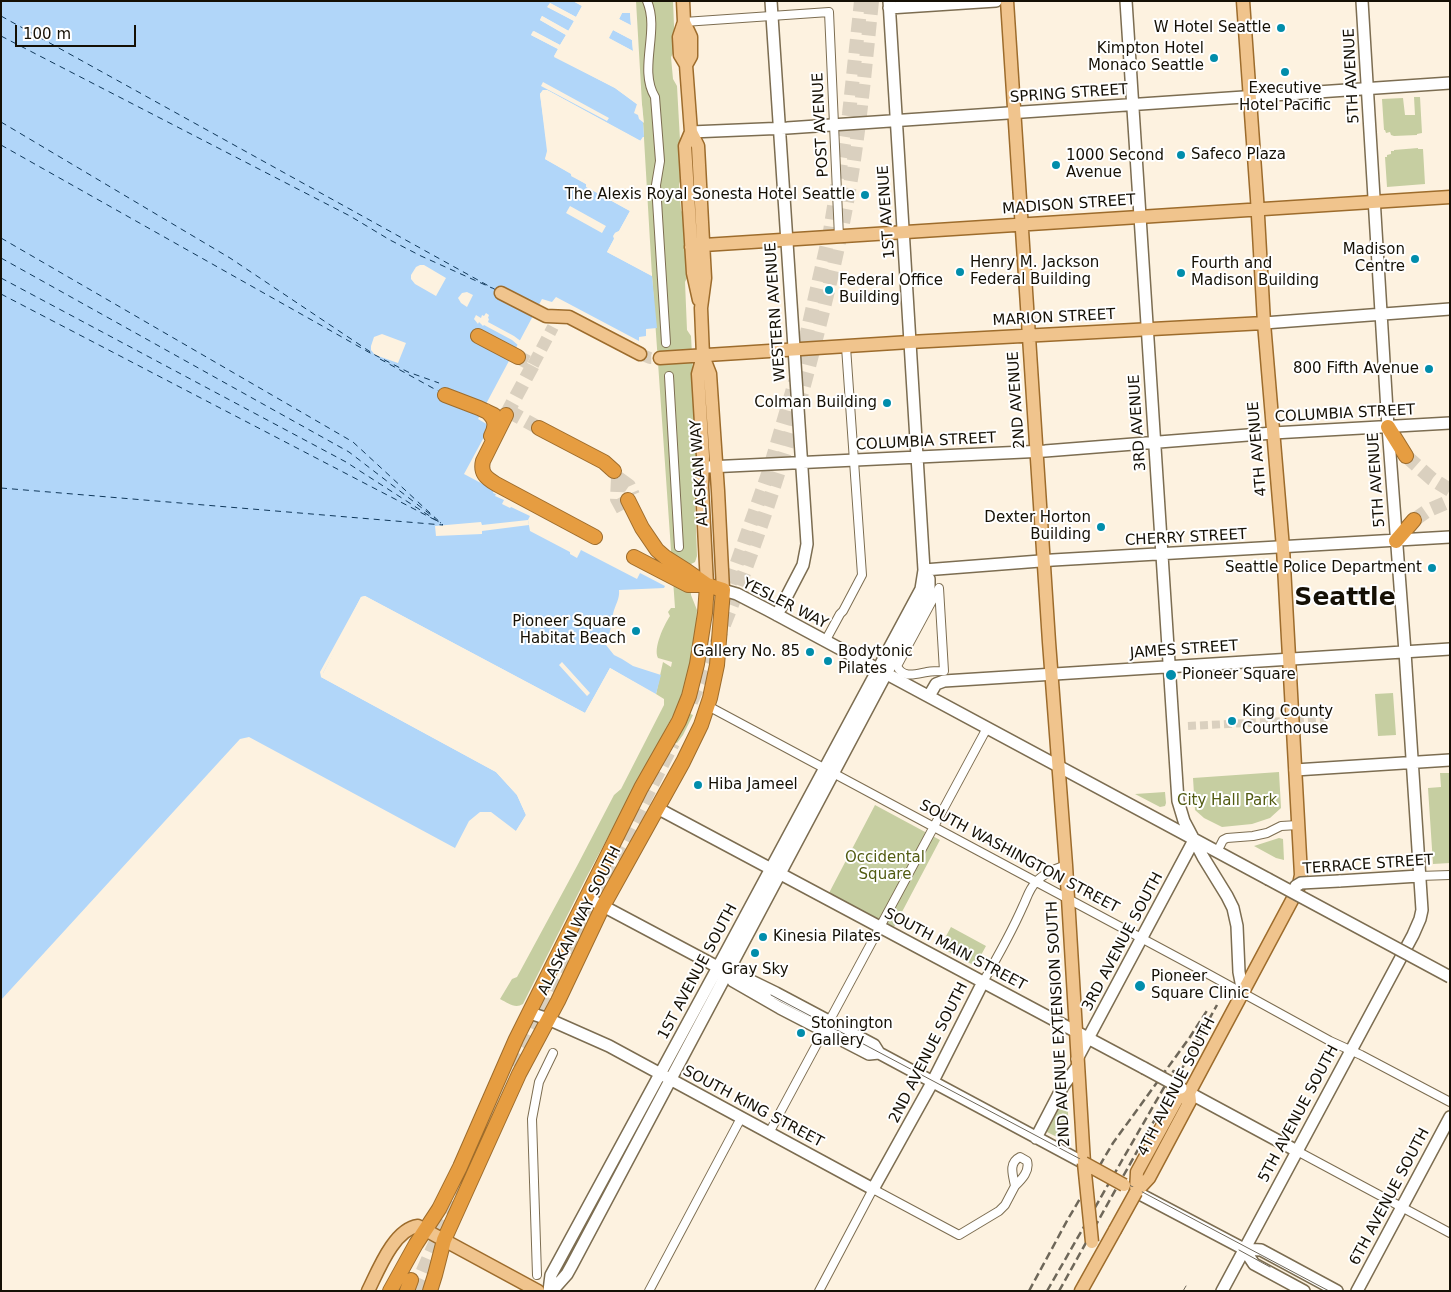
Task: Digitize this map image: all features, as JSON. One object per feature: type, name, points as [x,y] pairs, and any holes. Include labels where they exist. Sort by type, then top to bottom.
[{"type":"highway","points":[[478,336],[518,357]]},
{"type":"highway","points":[[445,395],[504,417],[483,461],[482,470],[484,475],[490,480]]},
{"type":"highway","points":[[486,411],[494,418],[495,430],[478,463],[478,469],[482,475],[595,537]]},
{"type":"highway","points":[[1388,427],[1406,456]]},
{"type":"highway","points":[[539,428],[604,462],[614,471]]},
{"type":"highway","points":[[628,502],[657,550],[669,561],[706,585]]},
{"type":"highway","points":[[1396,541],[1414,520]]},
{"type":"highway","points":[[634,557],[688,585],[706,585],[723,590]]},
{"type":"highway","name":"ALASKAN WAY SOUTH","points":[[390,1291],[410,1254],[439,1209],[460,1167],[500,1073],[586,897],[679,721],[689,696],[699,653],[705,612],[706,585]]},
{"type":"highway","name":"ALASKAN WAY SOUTH","points":[[430,1291],[444,1240],[519,1074],[603,906],[696,738],[708,706],[717,666],[723,590]]},
{"type":"main road","name":"ALASKAN WAY","points":[[683,1],[684,22],[691,37],[691,56],[686,65],[691,132],[698,146],[697,246],[705,278],[701,308],[703,356],[698,374],[706,585]]},
{"type":"main road","name":"WESTERN AVENUE","points":[[771,1],[806,544],[801,569],[777,615]]},
{"type":"main road","points":[[889,5],[996,1]]},
{"type":"main road","name":"2ND AVENUE","points":[[1007,1],[1058,766]]},
{"type":"main road","name":"3RD AVENUE","points":[[1126,1],[1178,801],[1184,821],[1227,896],[1234,912],[1237,926],[1239,972],[1243,993]]},
{"type":"main road","name":"4TH AVENUE","points":[[1243,1],[1264,322],[1283,548],[1290,659],[1301,875],[1294,893]]},
{"type":"main road","name":"5TH AVENUE","points":[[1362,1],[1388,427],[1405,652],[1421,914],[1404,953]]},
{"type":"main road","name":"1ST AVENUE","points":[[882,671],[921,589],[924,570],[889,5]]},
{"type":"main road","name":"SPRING STREET","points":[[691,132],[834,125],[1450,83]]},
{"type":"main road","name":"MADISON STREET","points":[[697,246],[1450,197]]},
{"type":"main road","points":[[501,293],[554,322],[569,317],[640,354]]},
{"type":"main road","name":"MARION STREET","points":[[660,358],[1450,310]]},
{"type":"main road","name":"ALASKAN WAY","points":[[703,356],[710,374],[723,590]]},
{"type":"main road","name":"COLUMBIA STREET","points":[[703,467],[1037,452],[1274,433],[1450,423]]},
{"type":"main road","name":"CHERRY STREET","points":[[924,570],[1450,537]]},
{"type":"main road","name":"YESLER WAY","points":[[723,590],[737,594],[777,615],[1450,977]]},
{"type":"main road","name":"JAMES STREET","points":[[929,696],[936,684],[944,681],[1450,649]]},
{"type":"main road","name":"1ST AVENUE SOUTH","points":[[550,1291],[567,1274],[572,1265],[670,1080],[723,969],[882,671]]},
{"type":"main road","points":[[1295,770],[1450,760]]},
{"type":"main road","name":"2ND AVENUE EXTENSION SOUTH","points":[[1058,766],[1066,866],[1077,1063],[1092,1256],[1084,1285]]},
{"type":"main road","name":"SOUTH MAIN STREET","points":[[657,808],[1297,1151]]},
{"type":"main road","name":"3RD AVENUE SOUTH","points":[[1036,1138],[1194,840]]},
{"type":"main road","name":"TERRACE STREET","points":[[1294,893],[1296,886],[1301,884],[1419,876]]},
{"type":"main road","name":"4TH AVENUE SOUTH","points":[[1084,1285],[1136,1192],[1149,1178],[1190,1101],[1185,1091],[1243,993],[1294,893]]},
{"type":"main road","points":[[586,897],[723,969],[762,986],[826,1026],[874,1045],[879,1054],[1244,1249],[1261,1250],[1337,1291]]},
{"type":"main road","name":"5TH AVENUE SOUTH","points":[[1222,1291],[1350,1050],[1404,953]]},
{"type":"main road","name":"1ST AVENUE SOUTH","points":[[550,1291],[551,1275],[660,1074],[723,969]]},
{"type":"main road","name":"2ND AVENUE SOUTH","points":[[873,1189],[932,1082],[983,982]]},
{"type":"main road","name":"SOUTH KING STREET","points":[[530,1013],[609,1046],[873,1189]]},
{"type":"main road","name":"6TH AVENUE SOUTH","points":[[1357,1291],[1450,1117]]},
{"type":"main road","points":[[368,1291],[396,1240],[404,1232],[418,1226],[538,1291]]},
{"type":"main road","points":[[1244,1249],[1254,1264],[1304,1291]]},
{"type":"street","points":[[646,1],[650,8],[652,38],[648,60],[650,89],[655,97],[660,161],[656,185],[666,343]]},
{"type":"street","name":"POST AVENUE","points":[[772,15],[829,12],[839,237]]},
{"type":"street","points":[[684,22],[772,15]]},
{"type":"street","points":[[827,642],[828,636],[862,575],[846,347]]},
{"type":"street","points":[[669,376],[679,547]]},
{"type":"street","points":[[939,588],[944,671],[914,675],[904,673],[897,666],[939,588]]},
{"type":"street","name":"SOUTH WASHINGTON STREET","points":[[708,706],[1298,1024],[1450,1102]]},
{"type":"street","points":[[769,1132],[987,728]]},
{"type":"street","points":[[1217,852],[1223,840],[1228,838],[1253,836],[1267,833],[1282,826],[1298,825]]},
{"type":"street","points":[[1035,882],[1053,870],[1066,866]]},
{"type":"street","name":"TERRACE STREET","points":[[1419,876],[1450,875]]},
{"type":"street","name":"2ND AVENUE SOUTH","points":[[983,982],[1024,905],[1029,890],[1035,882]]},
{"type":"street","points":[[537,1275],[532,1119],[539,1082],[553,1052]]},
{"type":"street","points":[[649,1291],[741,1118]]},
{"type":"street","name":"SOUTH MAIN STREET","points":[[1297,1151],[1450,1233]]},
{"type":"street","name":"SOUTH KING STREET","points":[[873,1189],[959,1234],[999,1211],[1015,1186]]},
{"type":"street","points":[[819,1291],[873,1189]]},
{"type":"green space","points":[[636,1],[673,1],[675,50],[671,57],[673,79],[677,86],[682,177],[679,184],[688,276],[685,282],[687,330],[691,336],[698,467],[694,472],[697,556],[695,562],[689,565],[691,595],[697,610],[696,634],[687,681],[678,706],[586,878],[523,1004],[514,1006],[500,999],[512,979],[517,977],[614,795],[621,789],[664,705],[664,699],[656,694],[663,662],[671,667],[672,662],[658,658],[657,654],[660,637],[670,616],[668,612],[671,608],[675,608],[652,276]]},
{"type":"green space","points":[[1414,97],[1420,97],[1422,133],[1394,136],[1390,132],[1386,133],[1384,130],[1382,99],[1403,98],[1405,115],[1415,115]]},
{"type":"green space","points":[[1423,149],[1425,184],[1387,187],[1385,157],[1394,150]]},
{"type":"green space","points":[[1393,693],[1396,735],[1378,736],[1375,694]]},
{"type":"green space","points":[[688,713],[693,715],[683,735],[677,743],[674,742]]},
{"type":"green space","name":"City Hall Park","points":[[1279,772],[1281,808],[1270,818],[1252,824],[1222,827],[1204,818],[1195,810],[1193,778]]},
{"type":"green space","points":[[1440,773],[1450,773],[1450,863],[1433,864],[1428,788],[1441,787]]},
{"type":"green space","points":[[1165,792],[1165,806],[1160,807],[1135,794]]},
{"type":"green space","name":"Occidental Square","points":[[875,805],[940,840],[894,927],[829,893]]},
{"type":"green space","name":"City Hall Park","points":[[1279,838],[1283,839],[1284,860],[1276,858],[1254,846]]},
{"type":"green space","points":[[951,927],[986,946],[975,966],[940,947]]},
{"type":"green space","points":[[1066,1091],[1070,1136],[1067,1142],[1045,1130]]},
{"type":"water","points":[[1,1],[573,1],[582,6],[576,17],[550,3],[548,7],[574,21],[568,31],[542,16],[540,20],[566,35],[560,45],[534,31],[531,35],[558,49],[554,56],[615,88],[642,108],[644,137],[641,141],[547,90],[543,90],[540,94],[548,151],[545,159],[572,174],[571,176],[586,184],[587,187],[630,211],[619,231],[615,233],[607,252],[652,276],[657,328],[646,329],[646,336],[639,337],[639,341],[556,297],[552,302],[542,299],[478,419],[490,426],[464,474],[494,490],[495,496],[504,500],[502,504],[530,516],[528,520],[530,531],[570,552],[570,554],[577,558],[581,550],[637,579],[640,573],[665,586],[664,588],[619,590],[609,634],[599,635],[601,645],[606,645],[614,655],[633,666],[661,675],[656,694],[610,668],[585,713],[365,596],[361,597],[321,677],[496,772],[517,795],[526,815],[516,831],[491,812],[480,812],[469,821],[455,848],[249,737],[240,739],[1,1000]]},
{"type":"water","points":[[630,12],[631,26],[619,19],[622,13]]},
{"type":"water","points":[[613,30],[632,40],[633,51],[608,38]]},
{"type":"pier","points":[[573,1],[587,1],[576,19],[571,32],[568,33],[569,36],[560,48],[558,56],[616,86],[642,105],[644,123],[634,113],[637,104],[615,88],[554,57],[558,49],[531,35],[533,31],[560,45],[566,35],[540,20],[542,16],[569,31],[574,21],[547,7],[550,3],[576,17],[582,6]]},
{"type":"pier","points":[[631,10],[633,12],[634,26],[631,28],[617,21],[616,19],[621,11]],"holes":[[[622,13],[630,13],[631,25],[619,19]]]},
{"type":"pier","points":[[613,27],[634,38],[635,53],[606,40]],"holes":[[[613,30],[632,40],[633,51],[609,38]]]},
{"type":"pier","points":[[543,82],[609,118],[607,121],[541,86]]},
{"type":"pier","points":[[543,90],[547,90],[640,141],[644,137],[643,142],[640,143],[543,93],[550,151],[548,158],[573,172],[588,182],[589,185],[632,209],[633,212],[621,233],[616,235],[617,240],[611,251],[652,273],[652,276],[607,252],[614,239],[613,236],[619,231],[630,211],[586,187],[586,184],[545,159],[547,151],[540,94]]},
{"type":"pier","points":[[570,206],[606,226],[602,233],[566,213]]},
{"type":"pier","points":[[424,265],[446,278],[436,296],[415,284],[411,279],[411,275],[416,267]]},
{"type":"pier","points":[[467,292],[473,295],[467,307],[458,298],[462,293]]},
{"type":"pier","points":[[486,313],[489,315],[488,322],[522,342],[519,346],[512,340],[483,326],[479,322],[478,324],[474,319],[476,315],[481,318]]},
{"type":"pier","points":[[382,334],[406,343],[398,363],[375,355],[371,350],[374,337]]},
{"type":"pier","points":[[528,520],[529,525],[482,531],[482,534],[436,536],[435,526],[481,522],[482,525]]},
{"type":"pier","points":[[365,596],[585,713],[610,668],[658,696],[654,697],[611,672],[587,714],[584,715],[362,599],[323,675],[498,770],[519,794],[529,814],[518,832],[516,831],[526,815],[517,795],[496,772],[321,677],[320,672],[361,597]]},
{"type":"pier","points":[[562,662],[590,693],[587,696],[559,665]]},
{"type":"ferry route","points":[[1,16],[496,290]]},
{"type":"ferry route","points":[[1,36],[350,216],[421,256],[492,288]]},
{"type":"ferry route","points":[[1,122],[230,258],[375,355],[408,372],[439,383]]},
{"type":"ferry route","points":[[1,145],[372,354]]},
{"type":"ferry route","points":[[1,238],[353,442],[443,525]]},
{"type":"ferry route","points":[[1,258],[349,452],[435,518]]},
{"type":"ferry route","points":[[1,278],[346,462],[439,522]]},
{"type":"ferry route","points":[[1,294],[441,523]]},
{"type":"ferry route","points":[[380,359],[440,392]]},
{"type":"ferry route","points":[[1,488],[443,525]]},
{"type":"tunnel","points":[[723,603],[769,471],[799,368],[830,231],[849,114],[861,1]]},
{"type":"tunnel","points":[[691,702],[746,569],[777,478],[804,386],[845,215],[861,109],[872,1]]},
{"type":"tunnel","points":[[533,365],[553,327]]},
{"type":"tunnel","points":[[640,354],[650,358],[660,358]]},
{"type":"tunnel","points":[[506,415],[533,365],[518,357]]},
{"type":"tunnel","points":[[508,411],[539,428]]},
{"type":"tunnel","points":[[1406,456],[1432,479],[1450,490]]},
{"type":"tunnel","points":[[618,478],[617,499],[623,510]]},
{"type":"tunnel","points":[[618,478],[629,486],[633,495]]},
{"type":"tunnel","points":[[1414,520],[1427,511],[1450,501]]},
{"type":"tunnel","points":[[1188,726],[1326,719]]},
{"type":"tunnel","points":[[511,1065],[673,743]]},
{"type":"tunnel","points":[[414,1291],[448,1214],[469,1160]]},
{"type":"tram line","points":[[771,995],[1329,1291]]},
{"type":"tram line","points":[[1239,1250],[1270,1267]]},
{"type":"tram line","points":[[1183,1291],[1186,1286]]},
{"type":"railway","points":[[1174,1083],[1217,1005]]},
{"type":"railway","points":[[1029,1291],[1068,1219],[1113,1143],[1190,1037],[1208,1009]]},
{"type":"railway","points":[[1047,1291],[1174,1070]]},
{"type":"railway","points":[[1059,1291],[1159,1112]]},
{"type":"place","name":"W Hotel Seattle","points":[[1281,28]]},
{"type":"place","name":"Kimpton Hotel Monaco Seattle","points":[[1214,58]]},
{"type":"place","name":"Executive Hotel Pacific","points":[[1285,72]]},
{"type":"place","name":"Safeco Plaza","points":[[1181,155]]},
{"type":"place","name":"1000 Second Avenue","points":[[1056,165]]},
{"type":"place","name":"The Alexis Royal Sonesta Hotel Seattle","points":[[865,195]]},
{"type":"place","name":"Madison Centre","points":[[1415,259]]},
{"type":"place","name":"Henry M. Jackson Federal Building","points":[[960,272]]},
{"type":"place","name":"Fourth and Madison Building","points":[[1181,273]]},
{"type":"place","name":"Federal Office Building","points":[[829,290]]},
{"type":"place","name":"800 Fifth Avenue","points":[[1429,369]]},
{"type":"place","name":"Colman Building","points":[[887,403]]},
{"type":"place","name":"Dexter Horton Building","points":[[1101,527]]},
{"type":"place","name":"Seattle Police Department","points":[[1432,568]]},
{"type":"place","name":"Pioneer Square Habitat Beach","points":[[636,631]]},
{"type":"place","name":"Gallery No. 85","points":[[810,652]]},
{"type":"place","name":"Bodytonic Pilates","points":[[828,661]]},
{"type":"place","name":"Pioneer Square","points":[[1171,675]]},
{"type":"place","name":"King County Courthouse","points":[[1232,721]]},
{"type":"place","name":"Hiba Jameel","points":[[698,785]]},
{"type":"place","name":"Kinesia Pilates","points":[[763,937]]},
{"type":"place","name":"Gray Sky","points":[[755,953]]},
{"type":"place","name":"Pioneer Square Clinic","points":[[1140,986]]},
{"type":"place","name":"Stonington Gallery","points":[[801,1033]]},
{"type":"district","name":"Seattle","points":[[1345,598]]}]
